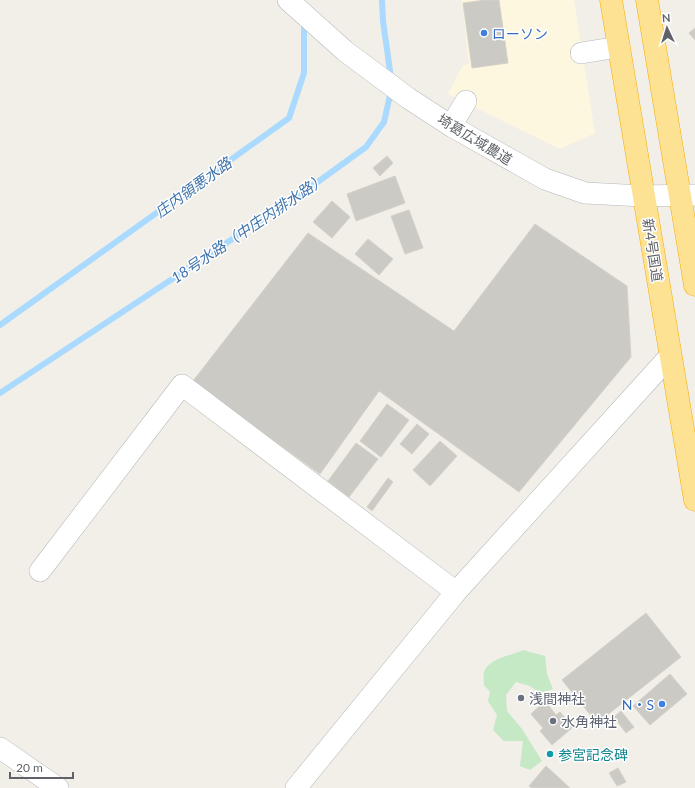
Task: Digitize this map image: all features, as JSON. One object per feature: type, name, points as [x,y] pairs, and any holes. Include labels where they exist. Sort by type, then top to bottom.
[{"type":"highway","name":"新4号国道","points":[[611,0],[695,500]]},
{"type":"highway","points":[[647,0],[688,195],[695,285]]},
{"type":"street","name":"埼葛広域農道","points":[[288,0],[315,25],[362,64],[408,98],[452,126],[545,179],[585,193],[643,196],[688,195]]},
{"type":"street","points":[[581,53],[619,47]]},
{"type":"street","points":[[452,126],[466,101]]},
{"type":"street","points":[[296,788],[456,592],[670,356]]},
{"type":"street","points":[[40,571],[182,385],[456,592]]},
{"type":"street","points":[[0,748],[58,788]]},
{"type":"shaded area","points":[[462,0],[574,0],[595,133],[560,149],[448,94],[463,65],[469,64]]},
{"type":"green space","points":[[523,650],[545,656],[547,674],[553,689],[540,693],[530,686],[516,682],[506,695],[507,711],[522,729],[542,761],[530,770],[520,766],[523,741],[504,741],[493,730],[497,715],[488,701],[490,692],[484,685],[484,672],[487,667],[495,660]]},
{"type":"building","points":[[499,0],[508,63],[472,68],[463,3]]},
{"type":"building","points":[[695,28],[695,40],[689,33]]},
{"type":"building","points":[[387,156],[393,163],[380,176],[373,168]]},
{"type":"building","points":[[395,176],[405,203],[356,221],[347,194]]},
{"type":"building","points":[[332,201],[350,217],[332,238],[313,222]]},
{"type":"building","points":[[409,210],[423,248],[405,254],[391,216]]},
{"type":"building","points":[[535,224],[627,286],[631,357],[519,492],[379,391],[320,474],[193,381],[308,233],[454,331]]},
{"type":"building","points":[[368,239],[393,259],[379,275],[355,254]]},
{"type":"building","points":[[387,404],[409,420],[381,457],[360,441]]},
{"type":"building","points":[[417,424],[429,434],[412,454],[400,444]]},
{"type":"building","points":[[440,441],[457,456],[430,486],[413,470]]},
{"type":"building","points":[[356,443],[378,459],[349,497],[328,481]]},
{"type":"building","points":[[388,478],[393,482],[372,511],[367,507]]},
{"type":"building","points":[[646,613],[681,657],[597,723],[562,680]]},
{"type":"building","points":[[670,674],[687,694],[650,725],[633,706]]},
{"type":"building","name":"水角神社","points":[[545,701],[556,715],[560,712],[573,727],[552,745],[540,731],[543,728],[531,714]]},
{"type":"building","points":[[621,711],[634,727],[626,733],[614,717]]},
{"type":"building","points":[[546,766],[570,788],[532,788],[529,786]]},
{"type":"building","points":[[618,768],[626,782],[617,786],[609,773]]},
{"type":"waterway","name":"18号水路（中庄内排水路）","points":[[382,0],[383,21],[391,78]]},
{"type":"waterway","name":"庄内領悪水路","points":[[0,325],[289,118],[304,73],[304,22]]},
{"type":"waterway","name":"18号水路（中庄内排水路）","points":[[0,393],[308,189],[366,147],[384,122],[391,91]]},
{"type":"place","name":"ローソン","points":[[484,33]]},
{"type":"place","name":"浅間神社","points":[[521,698]]},
{"type":"place","name":"N・S","points":[[662,704]]},
{"type":"place","name":"水角神社","points":[[553,721]]},
{"type":"place","name":"参宮記念碑","points":[[550,754]]}]
